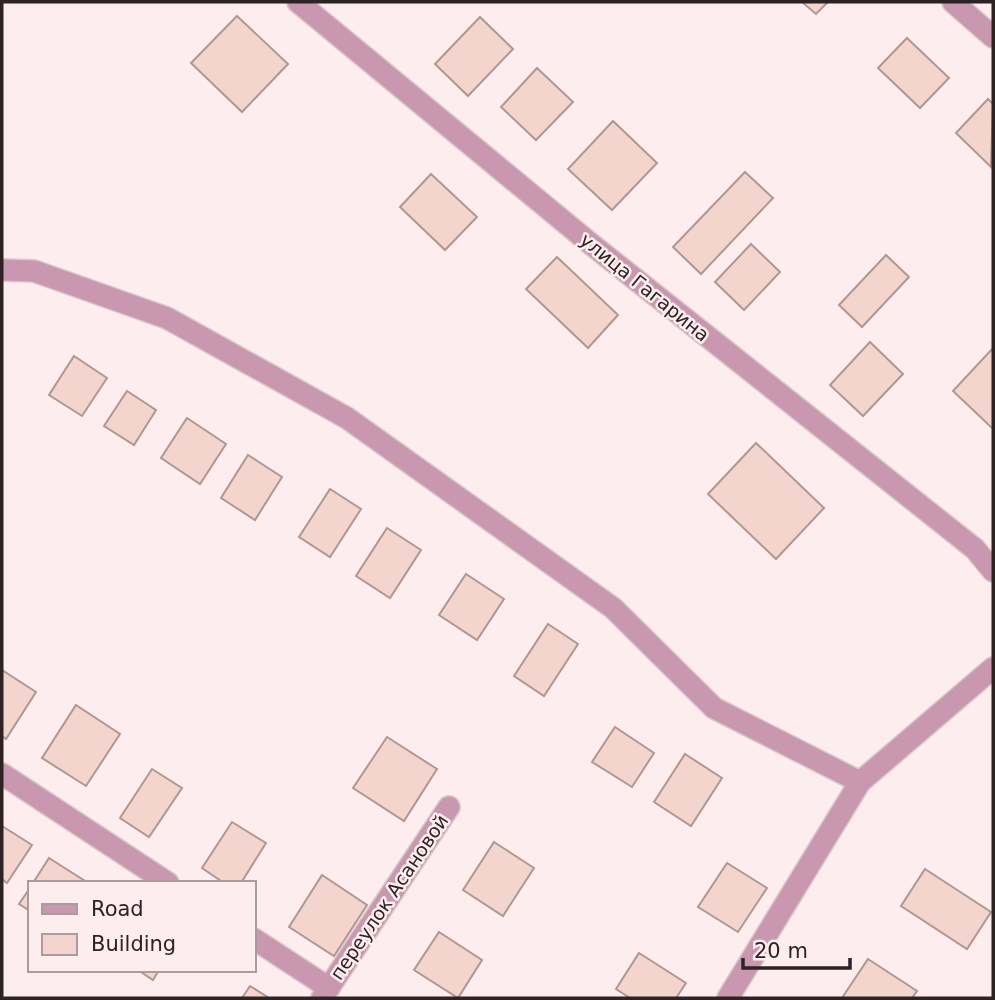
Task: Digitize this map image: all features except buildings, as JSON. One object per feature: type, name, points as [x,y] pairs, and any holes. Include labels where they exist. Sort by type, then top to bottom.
[{"type":"street","name":"улица Гагарина","points":[[298,2],[591,244],[975,549],[993,571]]},
{"type":"street","points":[[953,2],[991,31]]},
{"type":"street","points":[[2,271],[33,271],[167,318],[347,418],[613,608],[714,708],[860,782]]},
{"type":"street","points":[[728,998],[860,782],[993,668]]},
{"type":"street","points":[[2,774],[165,881]]},
{"type":"street","name":"переулок Асановой","points":[[256,940],[326,993],[449,807]]}]
